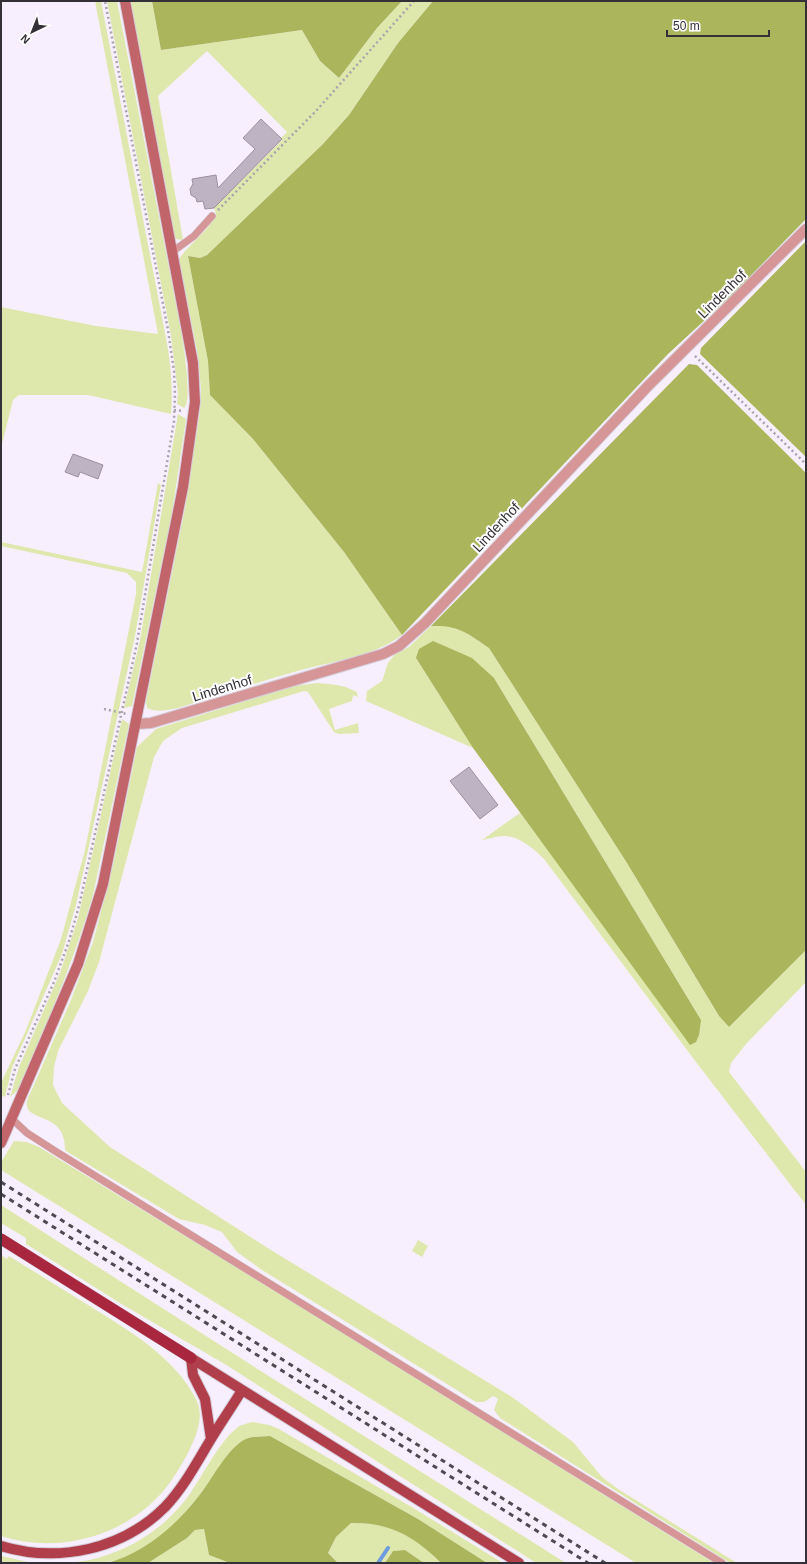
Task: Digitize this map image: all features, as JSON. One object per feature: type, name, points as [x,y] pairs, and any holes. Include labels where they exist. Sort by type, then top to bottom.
[{"type":"highway","points":[[1,1239],[191,1358]]},
{"type":"main road","points":[[1,1143],[64,1001],[88,935],[103,884],[183,487],[195,402],[193,363],[125,1]]},
{"type":"main road","points":[[191,1358],[519,1563]]},
{"type":"main road","points":[[191,1358],[193,1376],[206,1399],[211,1438]]},
{"type":"main road","points":[[1,1546],[33,1553],[56,1554],[89,1549],[123,1537],[144,1524],[169,1502],[184,1483],[242,1390]]},
{"type":"street","name":"Lindenhof","points":[[136,720],[151,723],[383,654],[399,646],[425,623],[648,386],[806,228]]},
{"type":"lane","points":[[172,252],[194,236],[212,216]]},
{"type":"lane","points":[[12,1119],[27,1133],[55,1151],[722,1563]]},
{"type":"path","points":[[5,1103],[15,1068],[54,982],[69,941],[79,906],[120,713],[137,643],[173,428],[175,394],[168,330],[105,1]]},
{"type":"path","points":[[212,216],[316,111],[414,1]]},
{"type":"path","points":[[687,348],[806,464]]},
{"type":"path","points":[[104,709],[120,713],[136,720]]},
{"type":"green space","points":[[95,1],[101,1],[166,338],[171,376],[171,414],[88,395],[19,395],[13,400],[1,448],[1,307],[96,326],[158,334]]},
{"type":"green space","points":[[107,1],[117,1],[181,330],[188,383],[187,403],[184,408],[177,404],[178,393],[171,336]]},
{"type":"green space","points":[[130,1],[152,1],[161,50],[302,30],[320,61],[339,78],[377,28],[402,1],[433,1],[398,43],[349,115],[323,144],[207,255],[200,258],[188,256],[208,361],[210,395],[253,439],[344,552],[402,635],[390,643],[364,654],[279,676],[178,708],[162,711],[147,708],[146,701],[185,508],[200,410],[201,389],[197,351],[179,259],[208,227],[216,214],[214,208],[282,140],[281,138],[287,132],[207,51],[158,96],[183,240],[175,239]]},
{"type":"green space","points":[[152,1],[402,1],[377,28],[339,78],[320,61],[302,30],[161,50]]},
{"type":"green space","points":[[433,1],[806,1],[806,219],[733,294],[668,354],[402,635],[344,552],[253,439],[210,395],[208,361],[188,256],[200,258],[207,255],[323,144],[349,115],[398,43]]},
{"type":"green space","points":[[806,241],[806,457],[700,354],[701,348]]},
{"type":"green space","points":[[689,364],[697,365],[806,473],[806,950],[729,1027],[719,1016],[627,863],[489,648],[462,631],[449,627],[431,626]]},
{"type":"green space","points":[[178,414],[186,419],[172,513],[132,706],[124,708],[140,640]]},
{"type":"green space","points":[[158,483],[161,485],[135,636],[76,905],[62,954],[12,1068],[5,1097],[1,1095],[1,1083],[26,1030],[61,939],[85,850],[136,594],[136,582],[127,573],[1,546],[1,542],[142,572]]},
{"type":"green space","points":[[449,625],[465,632],[489,648],[627,863],[719,1016],[729,1027],[806,950],[806,982],[746,1044],[731,1063],[729,1072],[806,1172],[806,1205],[696,1062],[544,859],[531,847],[515,838],[501,836],[482,840],[520,813],[547,848],[701,1020],[494,678],[416,658],[473,748],[366,701],[367,691],[382,681],[388,663],[395,654],[409,647],[431,626]]},
{"type":"green space","points":[[433,641],[472,658],[494,678],[701,1020],[699,1035],[696,1042],[690,1045],[473,748],[416,658],[419,649]]},
{"type":"green space","points":[[317,683],[343,686],[357,692],[358,697],[353,695],[352,701],[329,709],[335,730],[358,723],[359,733],[339,734],[334,732],[308,692],[304,691],[182,728],[163,741],[154,757],[99,962],[88,991],[58,1051],[54,1067],[53,1085],[62,1103],[110,1147],[266,1247],[512,1397],[573,1442],[602,1477],[618,1489],[737,1563],[730,1563],[500,1418],[494,1410],[498,1399],[493,1396],[484,1402],[476,1402],[262,1270],[237,1252],[222,1232],[205,1225],[179,1219],[69,1153],[65,1150],[64,1138],[60,1130],[48,1120],[34,1114],[27,1106],[28,1098],[71,1000],[93,942],[112,870],[137,747],[156,729],[294,686]]},
{"type":"green space","points":[[122,719],[129,724],[93,895],[77,945],[49,1018],[18,1090],[10,1097],[19,1067],[60,973],[78,918]]},
{"type":"green space","points":[[14,1141],[27,1142],[39,1147],[277,1292],[714,1563],[636,1563],[1,1170],[1,1162]]},
{"type":"green space","points":[[1,1205],[566,1563],[536,1563],[223,1363],[123,1305],[26,1244],[26,1238],[1,1223]]},
{"type":"green space","points":[[418,1240],[428,1246],[422,1257],[412,1251]]},
{"type":"green space","points":[[1,1255],[7,1259],[9,1256],[119,1324],[149,1345],[163,1357],[187,1384],[199,1406],[200,1420],[194,1440],[171,1481],[149,1505],[131,1519],[111,1530],[68,1542],[46,1543],[23,1541],[1,1536]]},
{"type":"green space","points":[[252,1422],[269,1425],[279,1429],[503,1563],[487,1563],[418,1519],[270,1436],[251,1437],[234,1448],[201,1493],[175,1523],[154,1541],[143,1548],[119,1560],[90,1563],[62,1563],[81,1561],[117,1551],[135,1543],[151,1533],[166,1521],[191,1492],[219,1448],[230,1434],[239,1426]]},
{"type":"green space","points":[[270,1436],[418,1519],[487,1563],[441,1563],[411,1539],[390,1528],[365,1523],[351,1523],[336,1537],[328,1553],[338,1563],[230,1563],[209,1555],[204,1529],[195,1530],[187,1538],[148,1563],[107,1563],[147,1545],[171,1527],[192,1505],[233,1448],[251,1437]]},
{"type":"green space","points":[[351,1523],[378,1525],[401,1532],[421,1545],[441,1563],[424,1563],[405,1550],[393,1551],[385,1563],[338,1563],[328,1553],[336,1537]]},
{"type":"green space","points":[[204,1529],[209,1555],[230,1563],[148,1563],[187,1538],[195,1530]]},
{"type":"green space","points":[[405,1550],[424,1563],[385,1563],[393,1551]]},
{"type":"green space","points":[[1,1556],[33,1563],[1,1563]]},
{"type":"building","points":[[261,119],[282,139],[214,208],[205,209],[203,201],[197,202],[196,198],[191,195],[190,189],[193,184],[192,179],[216,175],[218,188],[255,149],[243,138]]},
{"type":"building","points":[[73,454],[103,465],[98,479],[80,472],[78,477],[65,472]]},
{"type":"building","points":[[469,767],[498,805],[480,819],[450,781]]},
{"type":"waterway","points":[[378,1563],[388,1548]]},
{"type":"railway","points":[[1,1182],[605,1563]]},
{"type":"railway","points":[[1,1194],[588,1563]]}]
